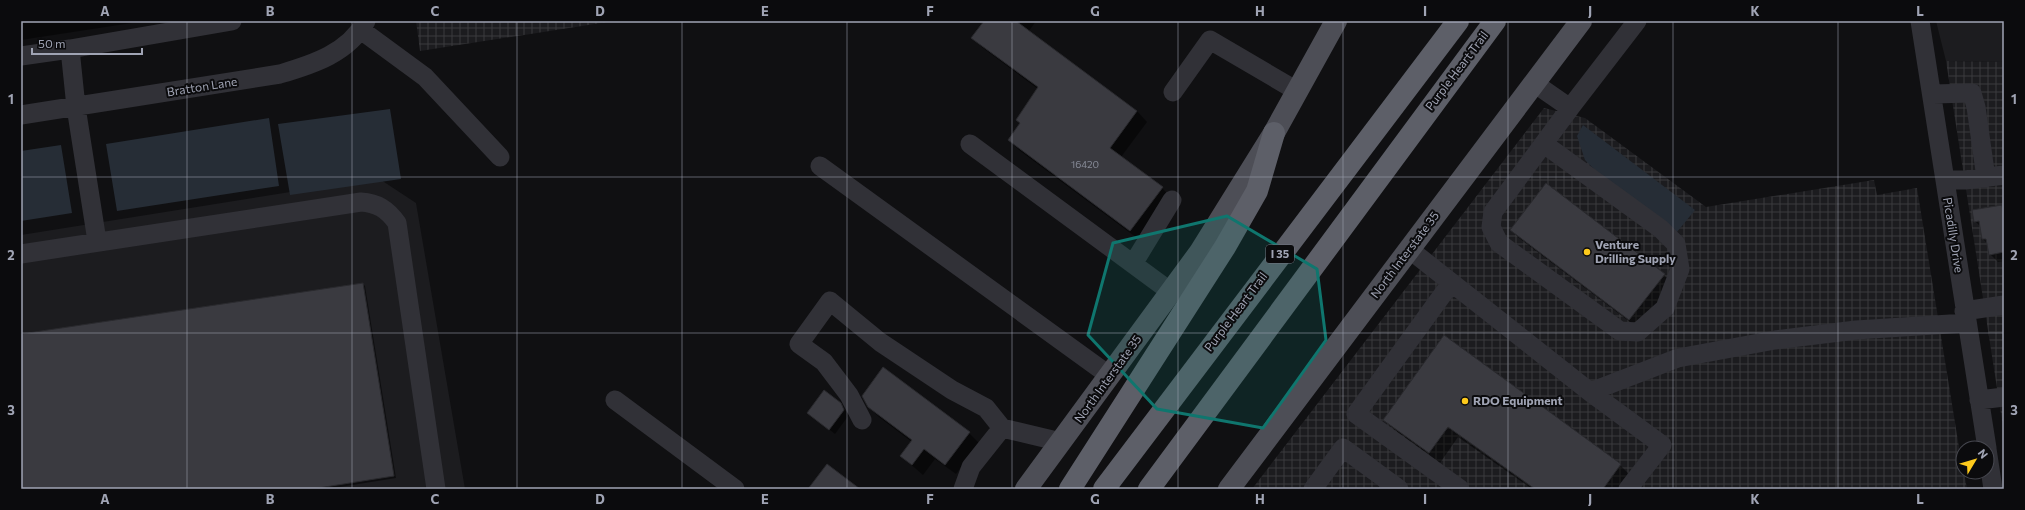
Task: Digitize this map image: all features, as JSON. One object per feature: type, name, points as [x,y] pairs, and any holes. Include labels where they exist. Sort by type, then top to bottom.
[{"type":"highway","name":"Purple Heart Trail","points":[[1104,489],[1261,279],[1458,21]]},
{"type":"highway","name":"Purple Heart Trail","points":[[1150,489],[1495,21]]},
{"type":"highway","points":[[1070,489],[1225,247],[1257,191],[1274,133]]},
{"type":"main road","name":"North Interstate 35","points":[[1026,489],[1200,252],[1274,133],[1336,21]]},
{"type":"main road","name":"North Interstate 35","points":[[1230,489],[1581,21]]},
{"type":"street","points":[[21,56],[232,21]]},
{"type":"street","points":[[1544,144],[1661,229],[1676,244],[1680,269],[1665,308],[1638,332],[1620,331],[1499,243],[1491,227],[1493,212],[1636,21]]},
{"type":"street","name":"Picadilly Drive","points":[[1920,21],[1933,94],[1965,317],[1986,440]]},
{"type":"street","points":[[364,26],[425,77],[500,157]]},
{"type":"street","name":"Bratton Lane","points":[[21,115],[280,74],[316,64],[340,50],[364,26]]},
{"type":"street","points":[[1173,92],[1210,40],[1297,91]]},
{"type":"street","points":[[70,49],[76,107],[96,242]]},
{"type":"street","points":[[1534,83],[1570,108]]},
{"type":"street","points":[[1933,94],[1972,93],[1995,176],[1945,180]]},
{"type":"street","points":[[970,144],[1171,292]]},
{"type":"street","points":[[820,166],[1110,376]]},
{"type":"street","points":[[1133,264],[1172,200]]},
{"type":"street","points":[[21,254],[361,202],[372,202],[382,207],[397,223],[436,489]]},
{"type":"street","points":[[1409,249],[1590,392],[1662,445],[1628,489]]},
{"type":"street","points":[[1451,283],[1356,414],[1460,489]]},
{"type":"street","points":[[862,420],[849,395],[824,362],[799,344],[830,301],[885,346],[952,390],[986,408],[1002,428],[1061,442]]},
{"type":"street","points":[[1590,392],[1678,358],[1775,340],[1965,317],[2004,305]]},
{"type":"street","points":[[1979,400],[2004,397]]},
{"type":"street","points":[[615,400],[735,489]]},
{"type":"street","points":[[963,489],[971,467],[1002,428]]},
{"type":"street","points":[[1313,489],[1343,448],[1399,489]]},
{"type":"highlighted area","points":[[1227,216],[1317,269],[1326,340],[1263,428],[1157,409],[1088,335],[1113,243]]},
{"type":"shaded area","points":[[416,21],[614,21],[420,51]]},
{"type":"shaded area","points":[[1936,21],[2004,21],[2004,62],[1946,61]]},
{"type":"shaded area","points":[[1946,61],[2004,62],[2004,433]]},
{"type":"shaded area","points":[[1544,108],[1585,118],[1706,207],[1874,180],[1877,195],[1917,188],[1958,440],[1955,440],[1955,480],[1965,480],[1967,489],[1252,489]]},
{"type":"shaded area","points":[[390,109],[401,179],[290,195],[278,124]]},
{"type":"shaded area","points":[[269,118],[279,186],[117,211],[106,144]]},
{"type":"shaded area","points":[[1583,125],[1695,210],[1677,232],[1595,170],[1585,160],[1577,136]]},
{"type":"shaded area","points":[[61,145],[72,213],[21,221],[21,151]]},
{"type":"shaded area","points":[[378,178],[416,203],[465,489],[21,489],[21,235]]},
{"type":"building","points":[[984,21],[1016,21],[1137,111],[1110,148],[1163,187],[1130,231],[1008,140],[1020,123],[1016,120],[1038,87],[971,38]]},
{"type":"building","name":"Venture Drilling Supply","points":[[1546,183],[1665,274],[1629,320],[1510,230]]},
{"type":"building","points":[[2002,205],[2004,218],[2004,252],[1989,255],[1986,239],[1982,239],[1979,221],[1974,222],[1972,210]]},
{"type":"building","points":[[363,283],[394,476],[312,489],[21,489],[21,334]]},
{"type":"building","name":"RDO Equipment","points":[[1444,335],[1621,464],[1603,489],[1535,489],[1448,427],[1429,453],[1383,420]]},
{"type":"building","points":[[883,367],[970,432],[945,465],[924,449],[912,465],[900,456],[912,440],[868,407],[862,396]]},
{"type":"building","points":[[824,390],[841,403],[844,410],[829,430],[807,413]]},
{"type":"building","points":[[827,464],[860,489],[808,489]]},
{"type":"place","name":"Venture Drilling Supply","points":[[1587,252]]},
{"type":"place","name":"RDO Equipment","points":[[1465,401]]}]
